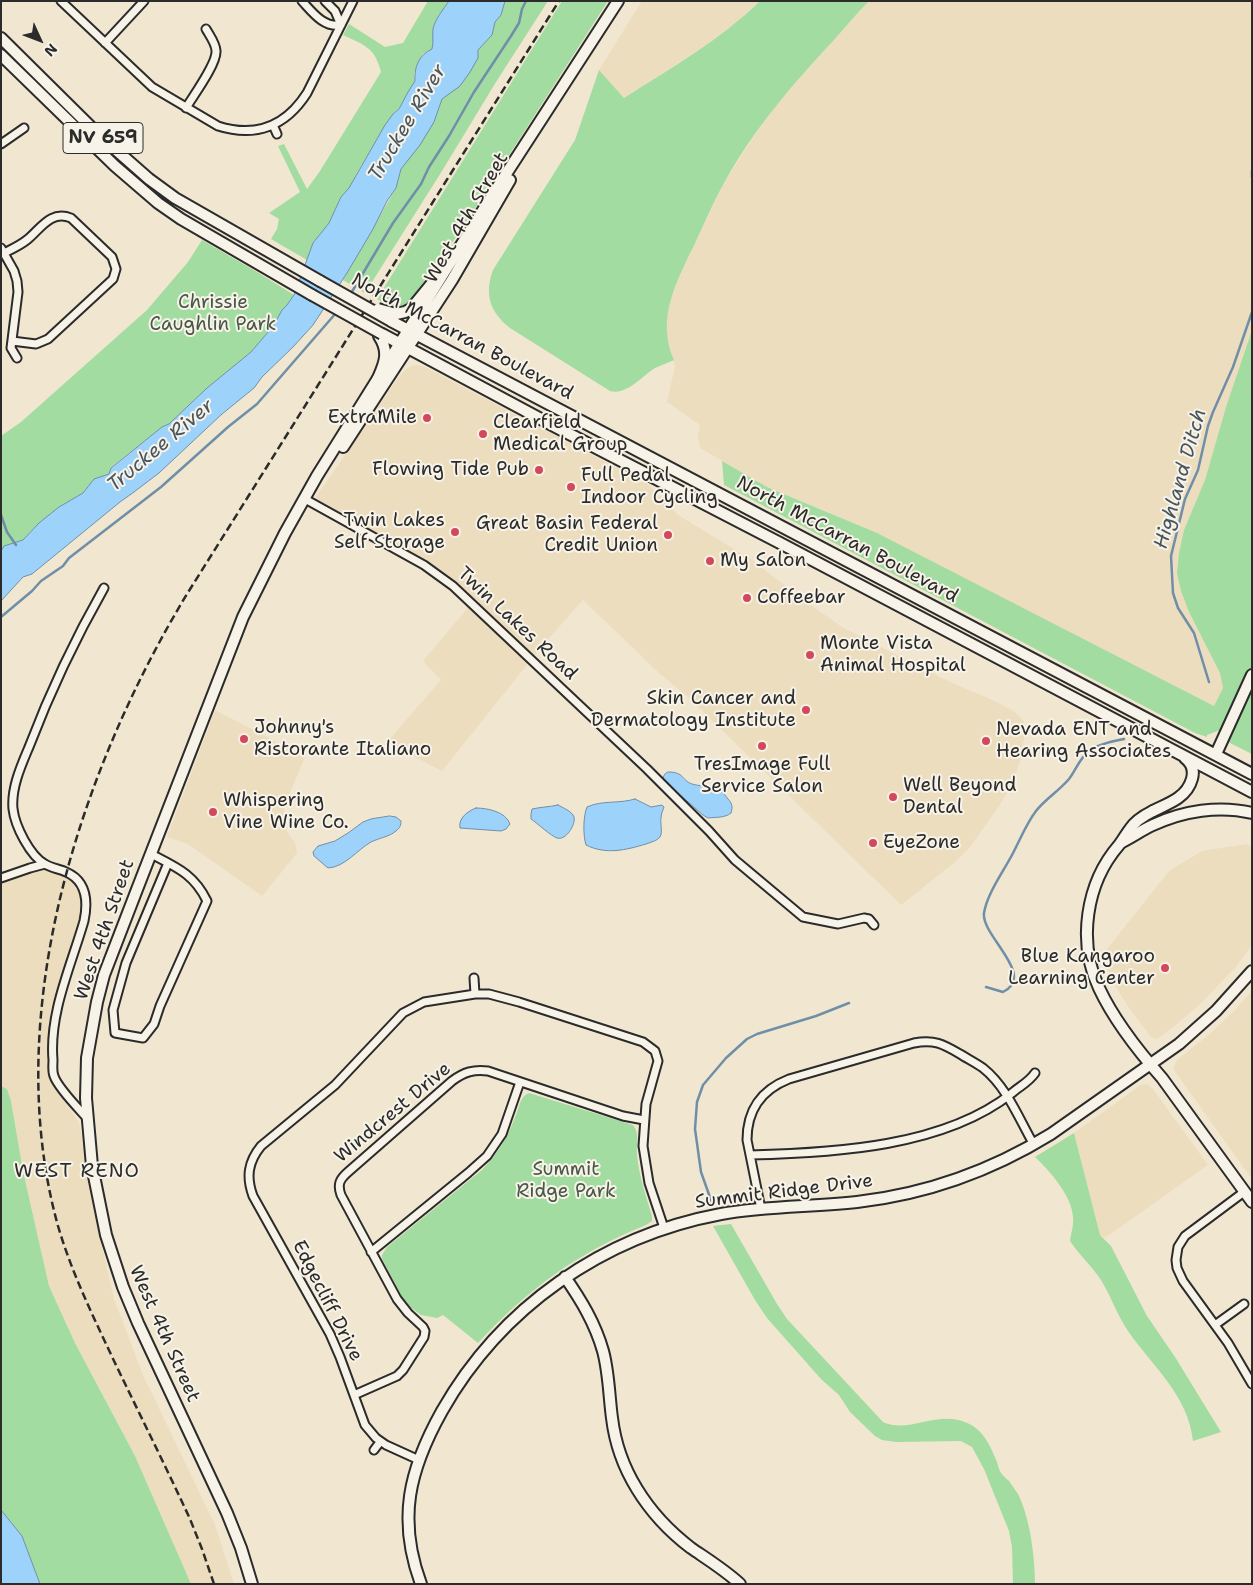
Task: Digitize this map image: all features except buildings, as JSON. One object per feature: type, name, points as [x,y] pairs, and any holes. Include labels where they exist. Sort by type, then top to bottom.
[{"type":"main road","name":"West 4th Street","points":[[413,333],[452,260],[618,1]]},
{"type":"main road","name":"North McCarran Boulevard","points":[[1,38],[99,135],[130,163],[175,198],[355,301],[394,317],[413,333],[653,457],[1252,774]]},
{"type":"main road","name":"North McCarran Boulevard","points":[[1,56],[115,166],[181,220],[381,335],[1059,689],[1252,792]]},
{"type":"main road","name":"West 4th Street","points":[[252,1584],[241,1548],[227,1513],[123,1287],[108,1242],[98,1203],[87,1118],[87,1058],[97,1002],[104,976],[150,854],[243,617],[281,540],[317,476],[376,383],[467,256],[554,100]]},
{"type":"main road","points":[[394,317],[410,309],[452,260]]},
{"type":"main road","points":[[376,383],[386,358],[386,349],[381,335]]},
{"type":"main road","name":"West 4th Street","points":[[305,499],[362,420],[404,346]]},
{"type":"main road","points":[[646,473],[653,457]]},
{"type":"main road","points":[[1216,754],[1252,675]]},
{"type":"main road","points":[[1172,750],[1188,760],[1194,771],[1193,777],[1185,792],[1178,798],[1153,811],[1133,825],[1101,871],[1091,898],[1087,924],[1088,954],[1096,980],[1104,997],[1151,1065],[1252,1202]]},
{"type":"main road","points":[[1122,842],[1151,826],[1188,813],[1219,810],[1252,813]]},
{"type":"main road","name":"Summit Ridge Drive","points":[[421,1584],[412,1558],[408,1529],[409,1501],[419,1460],[432,1431],[459,1383],[484,1350],[532,1302],[565,1277],[609,1251],[664,1228],[715,1215],[761,1209],[857,1202],[905,1194],[970,1175],[994,1165],[1034,1145],[1076,1118],[1179,1044],[1204,1023],[1252,971]]},
{"type":"main road","points":[[565,1277],[580,1298],[597,1333],[606,1364],[612,1420],[617,1441],[622,1458],[637,1489],[657,1516],[674,1534],[740,1584]]},
{"type":"street","points":[[61,1],[152,87],[218,126],[229,129],[252,130],[263,129],[283,120],[299,106],[353,1]]},
{"type":"street","points":[[105,43],[144,1]]},
{"type":"street","points":[[302,1],[313,14],[325,23],[334,26],[341,25]]},
{"type":"street","points":[[325,1],[336,11],[341,25]]},
{"type":"street","points":[[186,108],[210,68],[216,53],[216,47],[206,29]]},
{"type":"street","points":[[273,125],[277,134]]},
{"type":"street","points":[[1,144],[24,128]]},
{"type":"street","points":[[12,344],[36,344],[48,339],[113,279],[116,269],[112,257],[71,218],[59,215],[49,220],[26,240],[3,251],[14,271],[17,281],[18,292],[12,344],[18,358]]},
{"type":"street","name":"Twin Lakes Road","points":[[305,499],[411,558],[453,586],[646,769],[709,831],[735,860],[803,917],[838,924],[864,918],[870,919],[874,925]]},
{"type":"street","points":[[87,1118],[57,1082],[54,1076],[52,1055],[53,1030],[58,1004],[84,921],[86,896],[73,875],[45,864],[30,849],[13,809],[15,784],[47,702],[68,656],[104,588]]},
{"type":"street","points":[[150,854],[168,863],[184,871],[202,890],[207,901],[160,1006],[154,1024],[143,1038],[115,1034],[113,1010],[126,963],[168,863]]},
{"type":"street","points":[[1,878],[45,864]]},
{"type":"street","points":[[474,978],[475,994],[489,994],[519,1002],[642,1042],[655,1051],[658,1061],[649,1090],[644,1120],[643,1146],[645,1168],[664,1228]]},
{"type":"street","name":"Edgecliff Drive","points":[[419,1460],[380,1442],[365,1425],[330,1334],[253,1196],[248,1174],[252,1161],[261,1146],[335,1085],[403,1013],[424,1002],[475,994]]},
{"type":"street","points":[[761,1209],[747,1131],[750,1119],[760,1098],[769,1089],[789,1079],[914,1043],[931,1041],[947,1046],[983,1068],[1007,1097],[1034,1145]]},
{"type":"street","name":"Windcrest Drive","points":[[371,1252],[341,1195],[338,1185],[340,1181],[461,1074],[479,1070],[623,1116],[644,1120]]},
{"type":"street","points":[[750,1155],[843,1150],[897,1142],[933,1132],[988,1109],[1027,1082],[1035,1073]]},
{"type":"street","points":[[354,1395],[397,1376],[420,1345],[425,1331],[401,1306],[371,1252],[487,1156],[502,1134],[520,1082]]},
{"type":"street","points":[[1244,1192],[1191,1230],[1178,1247],[1176,1260],[1180,1275],[1232,1350],[1252,1384]]},
{"type":"street","points":[[1215,1325],[1244,1304]]},
{"type":"street","points":[[374,1450],[380,1442]]},
{"type":"shaded area","points":[[642,1],[760,1],[734,24],[702,48],[624,98],[599,70]]},
{"type":"shaded area","points":[[869,1],[1252,1],[1252,330],[1226,407],[1205,481],[1184,530],[1179,553],[1189,612],[1220,672],[1223,688],[1214,706],[828,512],[767,487],[700,448],[698,437],[700,425],[667,402],[675,366],[666,339],[666,324],[671,298],[681,272],[724,183],[774,108]]},
{"type":"shaded area","points":[[417,365],[425,367],[649,485],[678,515],[752,560],[842,627],[948,681],[997,702],[1015,712],[1024,721],[1025,731],[1021,759],[1012,784],[970,847],[955,862],[901,905],[688,697],[659,673],[583,600],[542,646],[442,771],[387,742],[441,680],[423,661],[472,603],[453,586],[312,503],[398,378],[405,370]]},
{"type":"shaded area","points":[[215,710],[305,757],[284,807],[285,829],[295,843],[297,853],[262,896],[188,844],[167,837]]},
{"type":"shaded area","points":[[1247,844],[1252,847],[1252,945],[1235,968],[1198,1006],[1157,1039],[1151,1037],[1114,984],[1104,953],[1169,871],[1202,851]]},
{"type":"shaded area","points":[[45,869],[69,878],[75,884],[83,903],[81,918],[51,1011],[48,1058],[50,1075],[55,1087],[80,1127],[95,1215],[114,1299],[143,1375],[215,1525],[234,1584],[191,1584],[135,1456],[75,1343],[49,1286],[23,1171],[11,1101],[7,1089],[1,1086],[1,881]]},
{"type":"shaded area","points":[[1252,991],[1251,1178],[1174,1070],[1174,1066],[1177,1060],[1212,1032]]},
{"type":"shaded area","points":[[1147,1084],[1153,1089],[1208,1165],[1105,1238],[1100,1235],[1074,1133],[1141,1085]]},
{"type":"green space","points":[[428,1],[449,1],[434,25],[432,49],[423,54],[414,73],[415,81],[405,99],[393,114],[349,189],[341,197],[329,223],[313,243],[307,260],[271,239],[277,229],[279,219],[269,213],[300,192],[278,146],[284,144],[307,189],[381,72],[379,64],[368,48],[343,35],[349,24],[385,47],[403,43]]},
{"type":"green space","points":[[505,1],[548,1],[365,293],[343,280],[396,188],[401,169],[439,109],[442,99],[450,93],[478,50],[492,35],[495,22],[501,15]]},
{"type":"green space","points":[[562,1],[608,1],[459,233],[410,301],[396,308],[377,299]]},
{"type":"green space","points":[[760,1],[869,1],[774,108],[735,163],[724,183],[682,270],[671,299],[667,329],[674,360],[655,368],[622,391],[610,391],[503,322],[493,309],[489,295],[490,279],[493,270],[575,140],[599,70],[624,98],[712,41]]},
{"type":"green space","name":"Chrissie Caughlin Park","points":[[202,240],[294,295],[288,305],[282,310],[274,325],[251,352],[207,388],[169,424],[162,427],[111,467],[109,474],[94,479],[83,493],[59,507],[23,540],[5,546],[1,551],[1,436],[21,422],[147,310],[188,262]]},
{"type":"green space","points":[[1252,330],[1252,665],[1224,724],[1220,730],[1207,735],[1207,737],[1195,733],[724,485],[722,461],[767,487],[877,533],[1214,706],[1223,688],[1220,673],[1189,612],[1181,591],[1177,573],[1179,553],[1184,530],[1205,480],[1226,407]]},
{"type":"green space","points":[[1252,684],[1252,754],[1226,741]]},
{"type":"green space","points":[[1,1086],[7,1089],[11,1101],[23,1171],[49,1286],[75,1343],[135,1456],[191,1584],[40,1584],[22,1536],[1,1510]]},
{"type":"green space","name":"Summit Ridge Park","points":[[529,1093],[633,1125],[637,1136],[639,1171],[652,1221],[576,1260],[555,1274],[516,1305],[478,1343],[443,1315],[437,1318],[421,1315],[410,1307],[403,1299],[382,1259],[382,1255],[387,1247],[482,1170],[494,1157],[511,1128],[521,1101]]},
{"type":"green space","points":[[1074,1133],[1100,1235],[1111,1246],[1147,1316],[1175,1357],[1221,1432],[1193,1441],[1190,1425],[1177,1395],[1128,1331],[1101,1280],[1070,1241],[1073,1220],[1069,1201],[1047,1169],[1035,1157]]},
{"type":"green space","points":[[731,1224],[787,1319],[883,1422],[892,1425],[910,1425],[939,1419],[958,1420],[973,1426],[983,1435],[991,1448],[1000,1472],[1018,1494],[1026,1514],[1031,1538],[1035,1584],[1013,1584],[1012,1547],[1009,1531],[984,1469],[972,1447],[961,1441],[896,1442],[882,1440],[875,1436],[850,1412],[839,1395],[821,1379],[767,1318],[713,1226]]},
{"type":"water","name":"Truckee River","points":[[449,1],[505,1],[501,15],[495,22],[492,35],[478,50],[478,58],[460,86],[442,99],[434,122],[420,145],[401,169],[396,188],[373,229],[313,325],[262,377],[254,388],[222,414],[159,473],[120,502],[32,574],[23,577],[1,601],[1,551],[4,546],[23,540],[39,523],[59,507],[83,493],[94,479],[109,474],[111,468],[162,427],[169,424],[207,388],[251,352],[274,325],[282,310],[294,295],[313,243],[329,223],[341,197],[349,188],[385,125],[399,109],[415,81],[415,71],[418,62],[432,49],[434,25]]},
{"type":"water","points":[[668,772],[677,773],[692,784],[712,787],[720,791],[731,804],[731,813],[723,817],[708,818],[703,815],[664,781],[663,777]]},
{"type":"water","points":[[635,799],[651,807],[662,805],[664,807],[659,838],[624,850],[608,851],[586,845],[584,826],[587,807]]},
{"type":"water","points":[[558,805],[569,811],[574,817],[570,831],[567,835],[560,838],[551,835],[531,819],[532,809]]},
{"type":"water","points":[[476,808],[491,810],[501,814],[505,816],[510,824],[501,831],[460,828],[462,818]]},
{"type":"water","points":[[390,816],[396,817],[401,821],[397,830],[366,845],[340,865],[328,868],[314,856],[313,852],[318,846],[335,841],[363,822]]},
{"type":"water","points":[[1,1510],[22,1536],[40,1584],[1,1584]]},
{"type":"waterway","points":[[350,295],[393,223],[421,184],[429,167],[474,92],[519,23],[526,1]]},
{"type":"waterway","name":"Highland Ditch","points":[[1252,171],[1252,177]]},
{"type":"waterway","name":"Highland Ditch","points":[[1209,682],[1194,633],[1178,608],[1173,593],[1171,556],[1185,499],[1198,470],[1208,426],[1233,367],[1252,312]]},
{"type":"waterway","points":[[1,617],[41,581],[63,566],[69,558],[161,487],[228,427],[257,404],[336,313]]},
{"type":"waterway","points":[[1,515],[7,532],[16,545]]},
{"type":"waterway","name":"Highland Ditch","points":[[986,987],[1003,992],[1012,985],[1014,976],[1011,966],[990,933],[985,922],[984,913],[992,891],[1032,816],[1069,779],[1080,761],[1089,751],[1101,745],[1124,739]]},
{"type":"waterway","name":"Highland Ditch","points":[[712,1203],[701,1172],[695,1129],[697,1102],[703,1085],[726,1058],[747,1039],[849,1003]]},
{"type":"railway","points":[[214,1584],[190,1519],[84,1296],[58,1226],[42,1146],[38,1064],[45,982],[60,899],[83,818],[113,739],[148,664],[187,594],[559,1]]},
{"type":"place","name":"ExtraMile","points":[[427,418]]},
{"type":"place","name":"Clearfield Medical Group","points":[[483,434]]},
{"type":"place","name":"Flowing Tide Pub","points":[[539,470]]},
{"type":"place","name":"Full Pedal Indoor Cycling","points":[[571,487]]},
{"type":"place","name":"Twin Lakes Self Storage","points":[[455,532]]},
{"type":"place","name":"Great Basin Federal Credit Union","points":[[668,535]]},
{"type":"place","name":"My Salon","points":[[710,561]]},
{"type":"place","name":"Coffeebar","points":[[747,598]]},
{"type":"place","name":"Monte Vista Animal Hospital","points":[[810,655]]},
{"type":"place","name":"Skin Cancer and Dermatology Institute","points":[[806,710]]},
{"type":"place","name":"Johnny's Ristorante Italiano","points":[[244,739]]},
{"type":"place","name":"Nevada ENT and Hearing Associates","points":[[986,741]]},
{"type":"place","name":"TresImage Full Service Salon","points":[[762,746]]},
{"type":"place","name":"Well Beyond Dental","points":[[893,797]]},
{"type":"place","name":"Whispering Vine Wine Co.","points":[[213,812]]},
{"type":"place","name":"EyeZone","points":[[873,843]]},
{"type":"place","name":"Blue Kangaroo Learning Center","points":[[1165,968]]},
{"type":"district","name":"WEST RENO","points":[[77,1172]]}]
